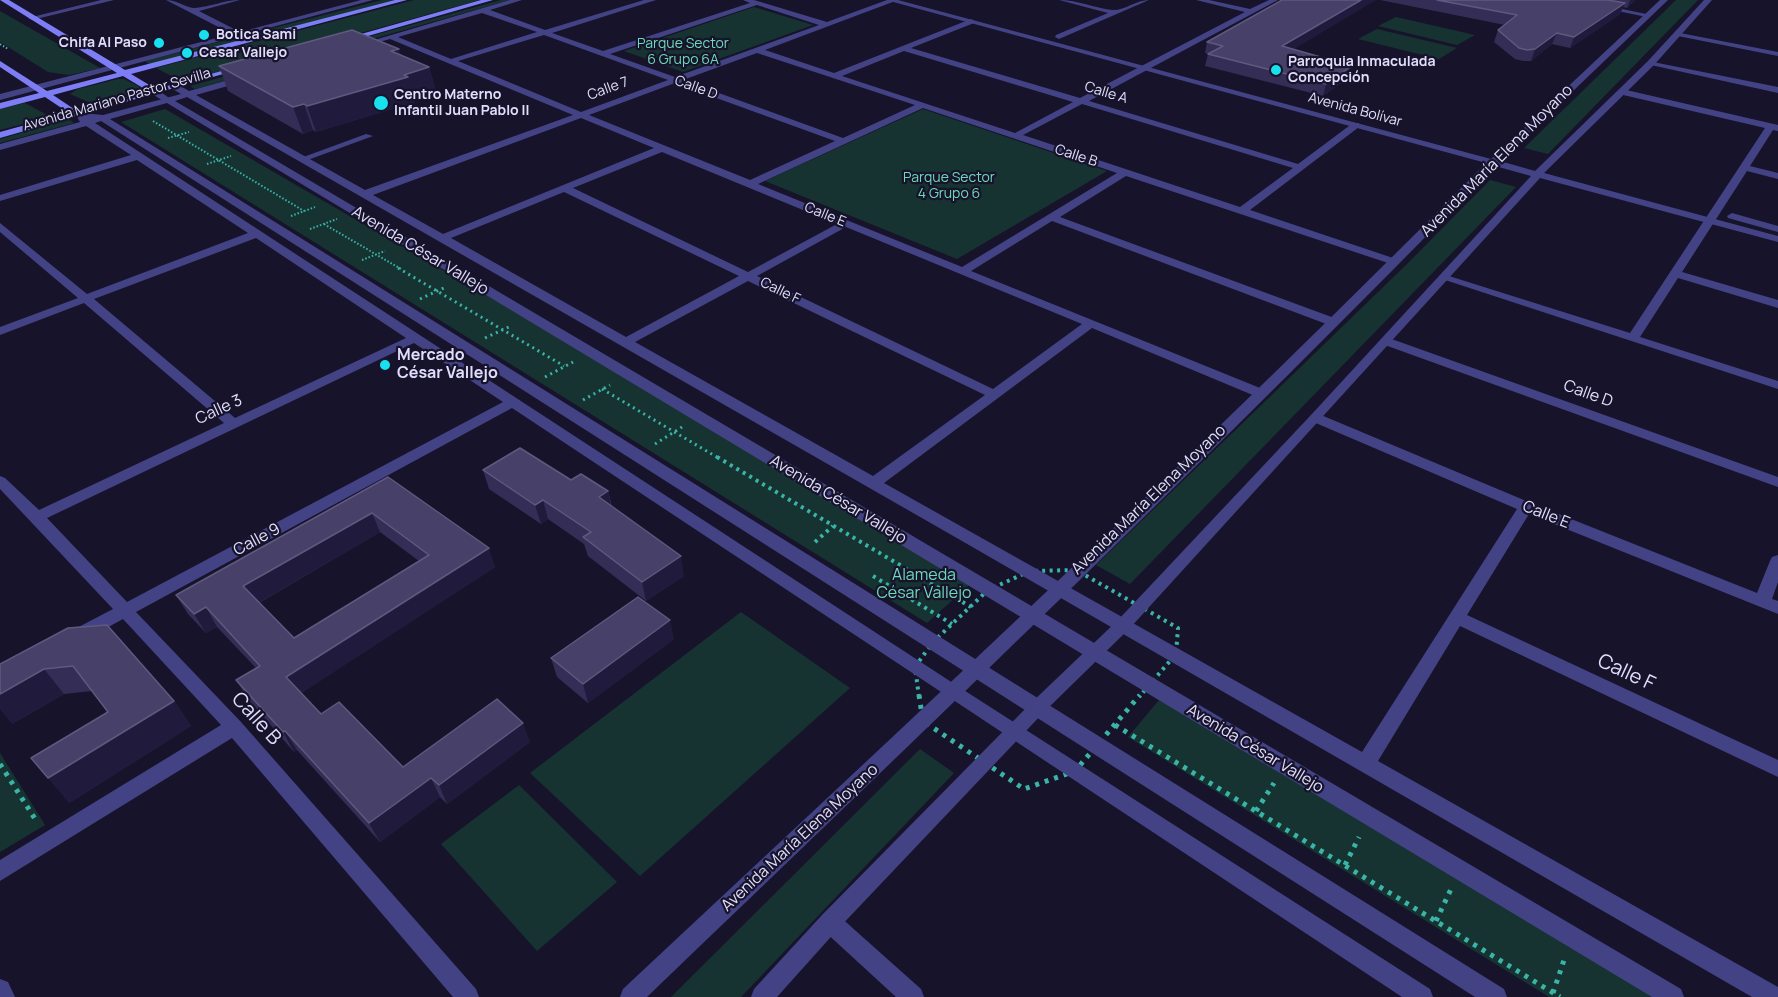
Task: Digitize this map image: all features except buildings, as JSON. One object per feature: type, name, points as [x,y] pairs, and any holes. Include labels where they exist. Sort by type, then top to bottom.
[{"type":"main road","name":"Avenida César Vallejo","points":[[4,0],[123,74],[171,93]]},
{"type":"main road","name":"Avenida Mariano Pastor Sevilla","points":[[0,106],[403,0]]},
{"type":"main road","points":[[330,44],[489,0]]},
{"type":"main road","points":[[0,63],[46,94],[89,118]]},
{"type":"main road","name":"Avenida Mariano Pastor Sevilla","points":[[0,135],[89,118],[250,66]]},
{"type":"street","points":[[32,18],[110,0]]},
{"type":"street","points":[[170,0],[239,34]]},
{"type":"street","points":[[191,11],[236,0]]},
{"type":"street","name":"Avenida Mariano Pastor Sevilla","points":[[0,97],[369,0]]},
{"type":"street","points":[[345,50],[518,0]]},
{"type":"street","points":[[451,61],[652,0]]},
{"type":"street","points":[[746,0],[828,24]]},
{"type":"street","name":"Avenida Bolívar","points":[[892,0],[1356,124],[1501,155],[1712,217],[1778,229]]},
{"type":"street","name":"Calle 7","points":[[365,194],[892,0]]},
{"type":"street","name":"Avenida Bolívar","points":[[919,0],[1396,125]]},
{"type":"street","points":[[1063,0],[1115,13]]},
{"type":"street","points":[[1059,37],[1145,0]]},
{"type":"street","points":[[1200,0],[1252,12]]},
{"type":"street","points":[[1015,136],[1274,0]]},
{"type":"street","points":[[1567,0],[1647,15]]},
{"type":"street","name":"Avenida María Elena Moyano","points":[[632,997],[953,692],[1395,262],[1501,155],[1664,0]]},
{"type":"street","points":[[762,997],[830,922],[1037,708],[1124,624],[1445,278],[1544,167],[1651,63],[1708,0]]},
{"type":"street","points":[[602,54],[757,3]]},
{"type":"street","name":"Calle D","points":[[482,10],[843,141]]},
{"type":"street","points":[[834,76],[971,21]]},
{"type":"street","points":[[1678,34],[1778,54]]},
{"type":"street","name":"Calle E","points":[[391,36],[1260,393]]},
{"type":"street","name":"Calle A","points":[[904,48],[1299,167]]},
{"type":"street","name":"Calle B","points":[[757,50],[1395,262]]},
{"type":"street","points":[[1651,63],[1778,90]]},
{"type":"street","name":"Avenida Mariano Pastor Sevilla","points":[[0,147],[171,93],[254,76]]},
{"type":"street","points":[[1622,92],[1775,127],[1744,167],[1633,338]]},
{"type":"street","name":"Avenida César Vallejo","points":[[171,93],[302,159],[365,194],[872,484],[1124,624],[1774,997]]},
{"type":"street","name":"Avenida César Vallejo","points":[[171,93],[988,590],[1673,997]]},
{"type":"street","points":[[750,184],[923,105]]},
{"type":"street","points":[[89,118],[139,156],[953,692],[1422,997]]},
{"type":"street","points":[[89,118],[933,642],[1496,997]]},
{"type":"street","points":[[1242,211],[1356,124]]},
{"type":"street","points":[[442,238],[663,148]]},
{"type":"street","points":[[0,198],[139,156]]},
{"type":"street","points":[[1744,167],[1778,176]]},
{"type":"street","points":[[963,271],[1125,172]]},
{"type":"street","name":"Avenida Bolívar","points":[[1625,187],[1778,240]]},
{"type":"street","name":"Calle F","points":[[564,188],[994,394]]},
{"type":"street","points":[[1051,217],[1333,322]]},
{"type":"street","points":[[626,342],[846,223]]},
{"type":"street","points":[[0,226],[233,423]]},
{"type":"street","points":[[0,331],[259,234]]},
{"type":"street","points":[[1675,274],[1778,304]]},
{"type":"street","points":[[1445,278],[1778,385]]},
{"type":"street","points":[[872,484],[1090,324]]},
{"type":"street","name":"Calle 3","points":[[37,517],[417,337]]},
{"type":"street","name":"Calle D","points":[[1386,341],[1778,482]]},
{"type":"street","name":"Calle 9","points":[[62,643],[513,402]]},
{"type":"street","name":"Calle E","points":[[1316,418],[1526,507],[1770,605]]},
{"type":"street","name":"Calle B","points":[[0,481],[37,517],[234,727],[468,997]]},
{"type":"street","points":[[1366,763],[1526,507]]},
{"type":"street","points":[[1770,605],[1778,561]]},
{"type":"street","name":"Calle F","points":[[1456,617],[1778,769]]},
{"type":"street","points":[[0,871],[234,727]]},
{"type":"street","points":[[830,922],[912,997]]},
{"type":"street","points":[[0,990],[4,997]]},
{"type":"lane","points":[[302,159],[369,136],[353,128]]},
{"type":"path","points":[[149,119],[304,211]]},
{"type":"path","points":[[166,139],[197,130]]},
{"type":"path","points":[[197,167],[238,154]]},
{"type":"path","points":[[282,219],[323,204]]},
{"type":"path","points":[[304,232],[344,216]]},
{"type":"path","points":[[324,224],[564,366]]},
{"type":"path","points":[[355,263],[386,250]]},
{"type":"path","points":[[416,300],[446,287]]},
{"type":"path","points":[[482,340],[512,325]]},
{"type":"path","points":[[544,377],[583,357]]},
{"type":"path","points":[[582,400],[611,384]]},
{"type":"path","points":[[602,389],[971,607]]},
{"type":"path","points":[[655,444],[683,426]]},
{"type":"path","points":[[815,542],[833,526]]},
{"type":"path","points":[[915,667],[933,642],[988,590],[1030,571]]},
{"type":"path","points":[[1075,771],[1176,654]]},
{"type":"path","points":[[1115,725],[1560,997]]},
{"type":"path","points":[[0,764],[49,841]]},
{"type":"path","points":[[1256,811],[1279,775]]},
{"type":"path","points":[[1345,866],[1365,826]]},
{"type":"path","points":[[1436,921],[1455,879]]},
{"type":"path","points":[[1553,993],[1566,956]]},
{"type":"green space","points":[[382,0],[396,0],[150,65],[145,61]]},
{"type":"green space","points":[[414,0],[480,0],[183,82],[156,68]]},
{"type":"green space","points":[[501,0],[510,0],[195,89],[190,86]]},
{"type":"green space","points":[[1676,0],[1698,0],[1548,154],[1524,148]]},
{"type":"green space","name":"Parque Sector 6 Grupo 6A","points":[[754,7],[813,25],[683,72],[624,51]]},
{"type":"green space","points":[[0,11],[100,68],[69,75],[48,72],[0,42]]},
{"type":"green space","points":[[1396,17],[1475,35],[1457,45],[1378,26]]},
{"type":"green space","points":[[1377,29],[1457,48],[1439,59],[1358,39]]},
{"type":"green space","points":[[124,79],[144,89],[138,93],[93,104],[70,94],[78,89]]},
{"type":"green space","points":[[25,103],[51,117],[0,130],[0,109]]},
{"type":"green space","name":"Alameda César Vallejo","points":[[165,109],[976,579],[927,623],[121,122]]},
{"type":"green space","name":"Parque Sector 4 Grupo 6","points":[[923,109],[1107,171],[957,259],[765,181]]},
{"type":"green space","points":[[69,119],[74,123],[0,143],[0,139]]},
{"type":"green space","points":[[1490,180],[1516,187],[1130,584],[1096,565],[1407,264]]},
{"type":"green space","points":[[741,612],[850,688],[640,876],[530,773]]},
{"type":"green space","points":[[1159,700],[1664,997],[1549,997],[1128,737]]},
{"type":"green space","points":[[920,749],[954,773],[741,997],[671,997]]},
{"type":"green space","points":[[0,753],[45,825],[0,852]]},
{"type":"green space","points":[[519,785],[617,882],[537,951],[441,844]]},
{"type":"place","name":"Botica Sami","points":[[204,35]]},
{"type":"place","name":"Chifa Al Paso","points":[[159,43]]},
{"type":"place","name":"Cesar Vallejo","points":[[187,53]]},
{"type":"place","name":"Parroquia Inmaculada Concepción","points":[[1276,70]]},
{"type":"place","name":"Centro Materno Infantil Juan Pablo II","points":[[381,103]]},
{"type":"place","name":"Mercado César Vallejo","points":[[385,365]]}]
